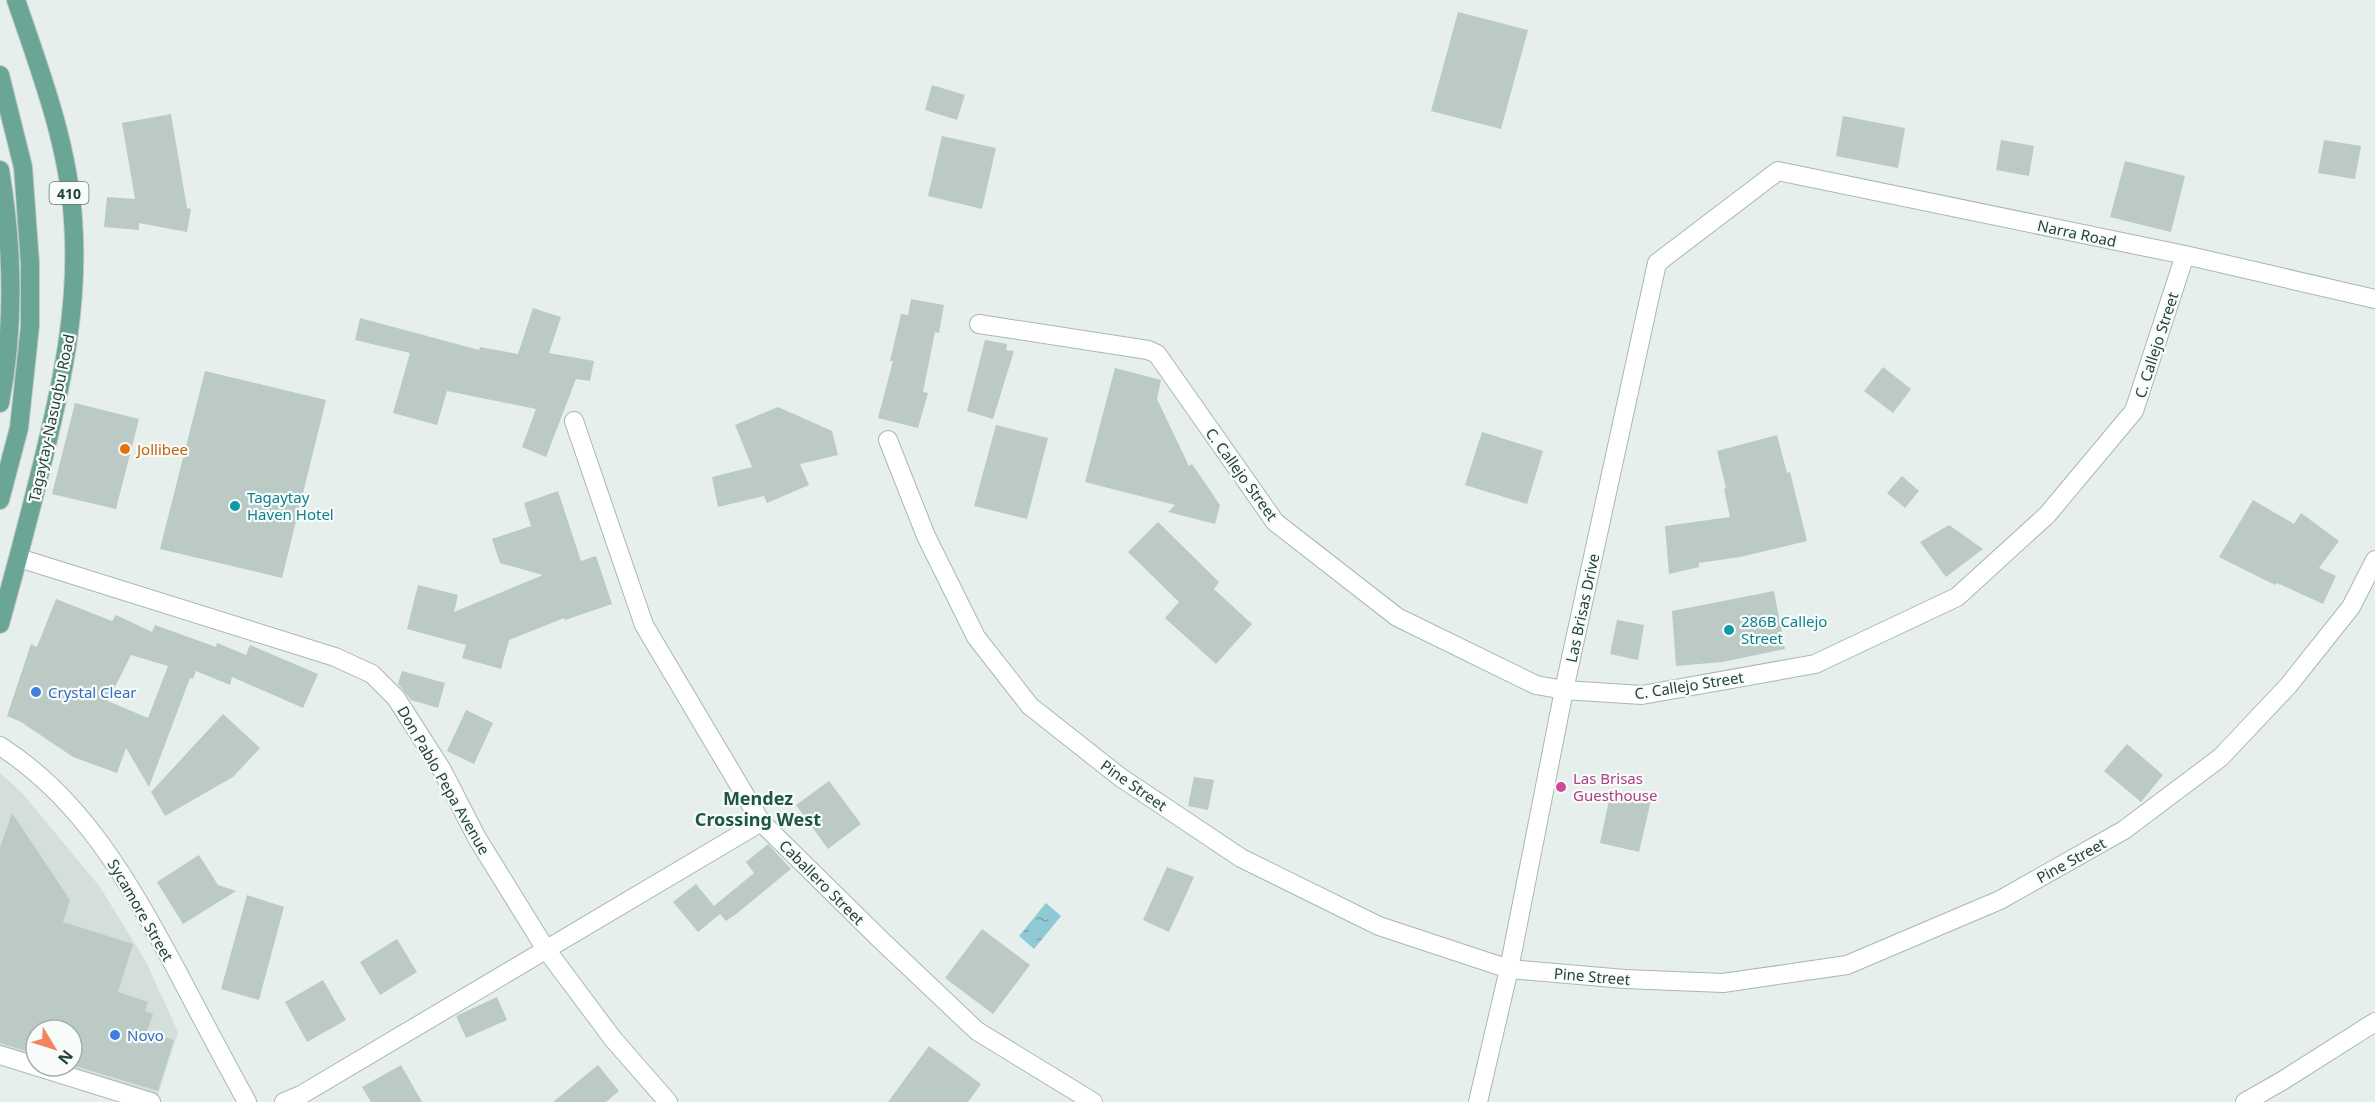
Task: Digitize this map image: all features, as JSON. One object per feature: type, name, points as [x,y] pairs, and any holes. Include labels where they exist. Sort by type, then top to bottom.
[{"type":"main road","name":"Tagaytay-Nasugbu Road","points":[[0,624],[19,558],[59,393],[71,333],[75,272],[73,218],[62,147],[41,72],[16,0]]},
{"type":"main road","name":"Tagaytay-Nasugbu Road","points":[[0,75],[23,167],[30,263],[30,326],[26,383],[19,428],[0,500]]},
{"type":"main road","points":[[0,170],[8,222],[11,310],[5,380],[0,403]]},
{"type":"street","name":"Narra Road","points":[[1778,171],[2186,255],[2375,299]]},
{"type":"street","name":"Las Brisas Drive","points":[[1478,1102],[1509,969],[1564,690],[1657,263],[1778,171]]},
{"type":"street","name":"C. Callejo Street","points":[[979,324],[1148,350],[1156,354],[1275,522],[1397,617],[1536,685],[1564,690],[1642,695],[1815,664],[1957,597],[2047,515],[2134,411],[2186,255]]},
{"type":"street","name":"Caballero Street","points":[[574,421],[644,625],[761,822],[977,1031],[1093,1102]]},
{"type":"street","name":"Pine Street","points":[[888,441],[926,536],[976,637],[1030,706],[1120,777],[1241,858],[1379,926],[1509,969],[1625,980],[1723,983],[1847,964],[2000,900],[2124,830],[2221,757],[2288,686],[2351,607],[2375,560]]},
{"type":"street","name":"Don Pablo Pepa Avenue","points":[[19,558],[335,657],[360,667],[380,680],[410,718],[477,838],[545,948],[613,1039],[668,1102]]},
{"type":"street","name":"Sycamore Street","points":[[0,746],[25,762],[58,791],[104,847],[144,909],[247,1102]]},
{"type":"street","points":[[284,1102],[301,1095],[545,948],[761,822]]},
{"type":"street","points":[[2245,1102],[2283,1081],[2375,1022]]},
{"type":"street","points":[[0,1055],[151,1102]]},
{"type":"shaded area","points":[[0,773],[22,793],[100,887],[146,962],[178,1032],[156,1101],[74,1078],[84,1078],[84,1018],[24,1018],[24,1064],[0,1057]]},
{"type":"water","points":[[1046,903],[1061,916],[1034,949],[1019,936]]},
{"type":"building","points":[[1458,12],[1528,30],[1501,129],[1431,111]]},
{"type":"building","points":[[932,85],[965,95],[957,120],[925,110]]},
{"type":"building","points":[[171,114],[187,208],[191,209],[187,232],[139,223],[139,230],[104,227],[107,197],[135,199],[122,123]]},
{"type":"building","points":[[1843,116],[1905,128],[1898,168],[1836,156]]},
{"type":"building","points":[[942,136],[996,148],[982,209],[928,196]]},
{"type":"building","points":[[2001,140],[2034,146],[2029,176],[1996,170]]},
{"type":"building","points":[[2324,140],[2361,146],[2355,179],[2318,173]]},
{"type":"building","points":[[2125,161],[2185,176],[2171,232],[2110,217]]},
{"type":"building","points":[[911,299],[944,305],[939,333],[935,332],[923,392],[928,393],[918,428],[878,418],[893,361],[890,361],[901,314],[908,315]]},
{"type":"building","points":[[533,308],[561,317],[549,353],[594,361],[590,381],[576,379],[546,457],[522,447],[536,409],[447,391],[437,425],[393,413],[410,353],[355,340],[360,318],[479,350],[480,347],[518,354]]},
{"type":"building","points":[[985,340],[1007,344],[1006,350],[1014,351],[993,419],[967,411]]},
{"type":"building","points":[[1883,367],[1911,389],[1893,413],[1864,391]]},
{"type":"building","points":[[1115,368],[1161,380],[1157,399],[1189,466],[1192,464],[1220,505],[1215,524],[1168,512],[1175,505],[1085,482]]},
{"type":"building","name":"Tagaytay Haven Hotel","points":[[205,371],[326,400],[282,578],[160,549]]},
{"type":"building","points":[[75,403],[139,419],[116,509],[52,494]]},
{"type":"building","points":[[778,407],[832,431],[838,455],[800,464],[809,485],[767,503],[764,496],[718,507],[712,477],[752,467],[735,425]]},
{"type":"building","points":[[996,425],[1048,438],[1027,519],[974,506]]},
{"type":"building","points":[[1482,432],[1543,451],[1527,504],[1465,485]]},
{"type":"building","points":[[1777,435],[1787,473],[1790,472],[1807,541],[1740,557],[1699,563],[1699,567],[1669,574],[1665,526],[1730,517],[1717,451]]},
{"type":"building","points":[[1902,476],[1919,491],[1905,508],[1887,493]]},
{"type":"building","points":[[558,491],[581,561],[596,556],[612,604],[565,620],[564,618],[509,640],[501,669],[462,658],[466,645],[407,629],[418,585],[458,595],[454,612],[543,575],[500,563],[492,539],[531,526],[524,503]]},
{"type":"building","points":[[2253,500],[2294,524],[2301,513],[2339,541],[2319,568],[2336,576],[2323,604],[2277,583],[2275,585],[2219,557]]},
{"type":"building","points":[[1158,522],[1219,582],[1214,589],[1252,624],[1216,664],[1165,618],[1179,602],[1128,552]]},
{"type":"building","points":[[1949,525],[1983,549],[1946,577],[1920,542]]},
{"type":"building","points":[[1774,591],[1785,649],[1722,662],[1676,666],[1672,611]]},
{"type":"building","points":[[56,599],[112,621],[116,615],[152,632],[155,625],[216,647],[217,643],[246,655],[250,645],[318,674],[303,708],[232,677],[230,685],[196,671],[193,679],[190,678],[149,787],[126,748],[117,773],[73,757],[21,722],[7,716],[31,644],[37,647]],"holes":[[[131,655],[168,666],[148,718],[108,701]]]},
{"type":"building","points":[[1617,620],[1644,625],[1638,660],[1610,654]]},
{"type":"building","points":[[402,671],[445,683],[438,708],[411,700],[398,684]]},
{"type":"building","points":[[466,710],[493,723],[474,764],[447,751]]},
{"type":"building","points":[[223,714],[260,748],[233,777],[165,816],[151,792]]},
{"type":"building","points":[[2127,744],[2163,775],[2141,802],[2104,771]]},
{"type":"building","points":[[1194,777],[1214,780],[1208,810],[1188,806]]},
{"type":"building","points":[[829,781],[861,824],[828,849],[796,805]]},
{"type":"building","points":[[1611,791],[1651,800],[1639,852],[1600,843]]},
{"type":"building","points":[[12,813],[70,900],[63,922],[133,944],[118,992],[148,1002],[145,1011],[153,1014],[147,1032],[174,1040],[158,1091],[84,1069],[84,1018],[24,1018],[24,1050],[0,1043],[0,848]]},
{"type":"building","points":[[768,844],[791,869],[735,915],[726,921],[720,914],[698,932],[673,902],[696,884],[714,906],[754,873],[746,862]]},
{"type":"building","points":[[199,855],[218,885],[236,891],[183,924],[157,882]]},
{"type":"building","points":[[1167,867],[1194,877],[1169,932],[1143,920]]},
{"type":"building","points":[[247,895],[284,907],[259,1000],[221,989]]},
{"type":"building","points":[[982,929],[1030,965],[993,1014],[945,978]]},
{"type":"building","points":[[397,939],[417,972],[380,995],[360,962]]},
{"type":"building","points":[[323,980],[346,1020],[307,1042],[285,1002]]},
{"type":"building","points":[[497,997],[507,1020],[466,1038],[456,1016]]},
{"type":"building","points":[[929,1046],[981,1084],[968,1102],[888,1102]]},
{"type":"building","points":[[401,1065],[422,1102],[371,1102],[362,1087]]},
{"type":"building","points":[[598,1065],[619,1091],[606,1102],[553,1102]]},
{"type":"place","name":"Jollibee","points":[[125,449]]},
{"type":"place","name":"Tagaytay Haven Hotel","points":[[235,506]]},
{"type":"place","name":"286B Callejo Street","points":[[1729,630]]},
{"type":"place","name":"Crystal Clear","points":[[36,692]]},
{"type":"place","name":"Las Brisas Guesthouse","points":[[1561,787]]},
{"type":"place","name":"Novo","points":[[115,1035]]},
{"type":"district","name":"Mendez Crossing West","points":[[758,808]]}]
